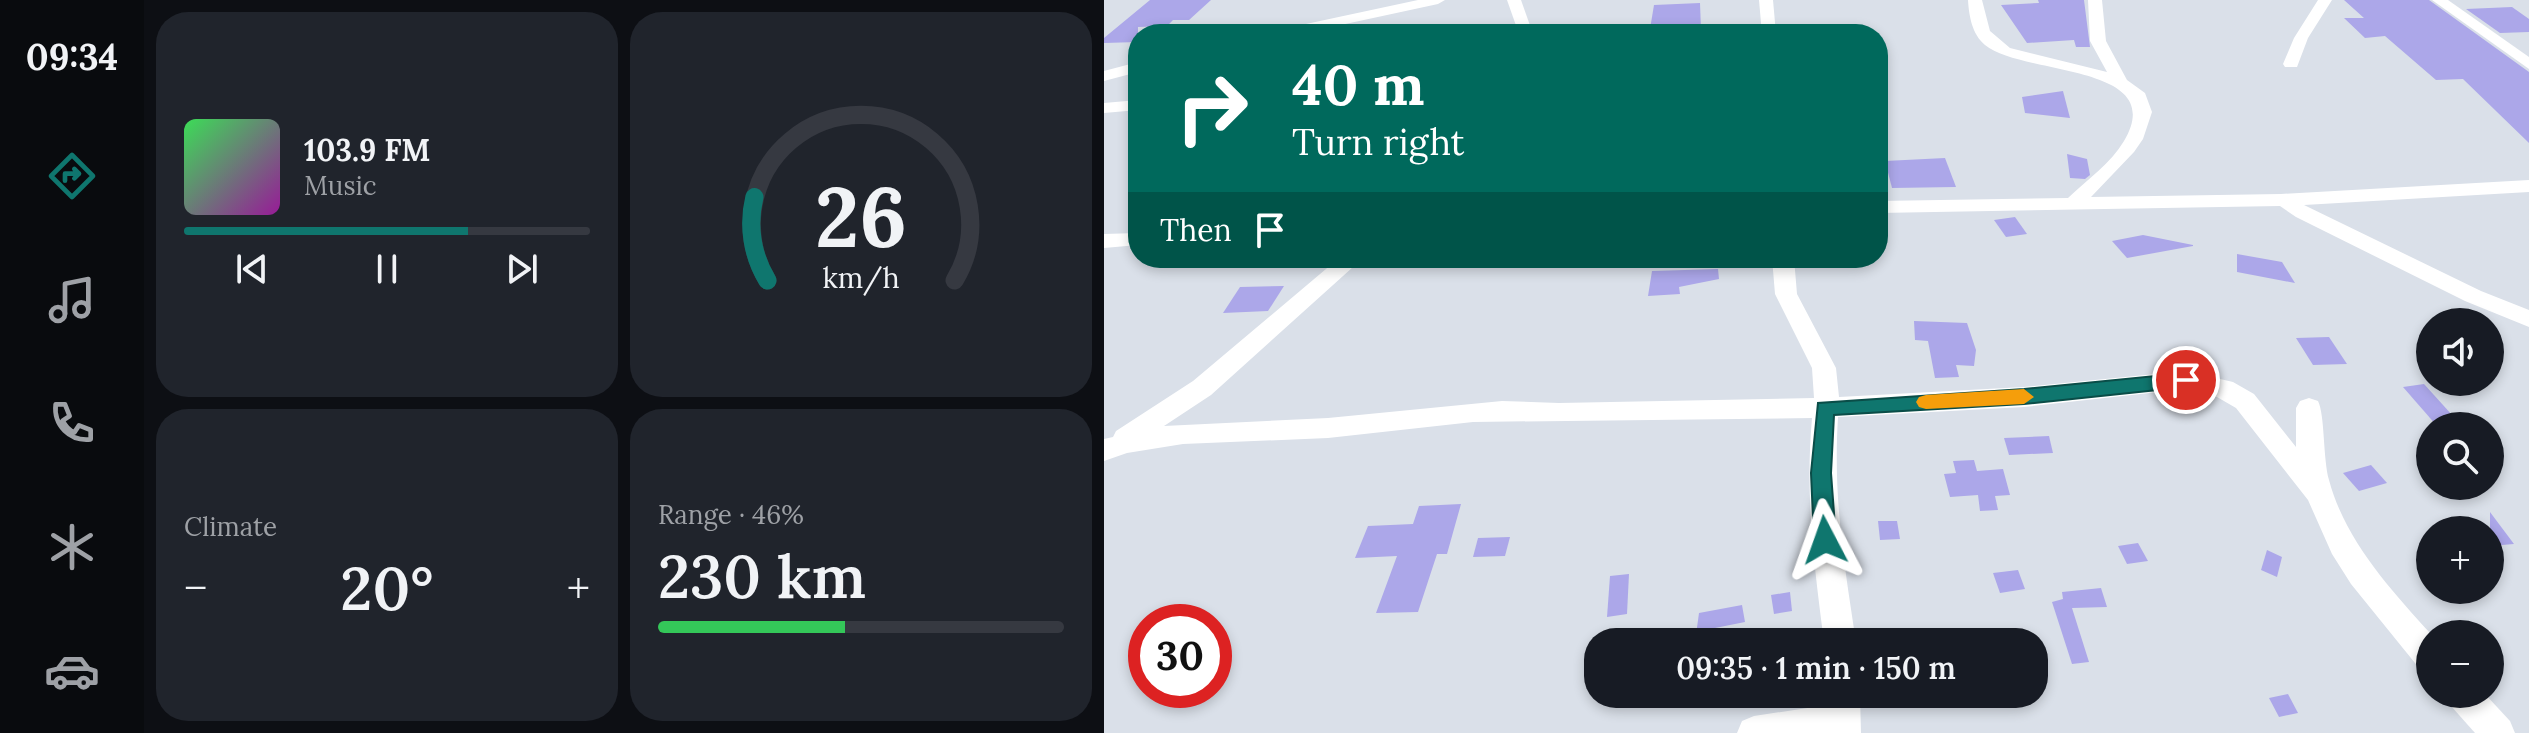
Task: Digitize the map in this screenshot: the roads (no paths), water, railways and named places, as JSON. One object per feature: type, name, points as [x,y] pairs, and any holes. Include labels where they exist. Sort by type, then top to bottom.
[{"type":"street","points":[[1325,24],[1438,0]]},
{"type":"street","points":[[1514,0],[1522,24]]},
{"type":"street","points":[[1766,0],[1768,24]]},
{"type":"street","points":[[1975,0],[1975,13],[1986,38],[1993,45],[2016,56],[2087,72],[2138,92],[2144,114],[2134,138],[2075,202]]},
{"type":"street","points":[[2095,0],[2098,41],[2121,83]]},
{"type":"street","points":[[2291,64],[2301,38],[2325,0]]},
{"type":"street","points":[[2439,0],[2529,64]]},
{"type":"street","points":[[1104,76],[1128,70]]},
{"type":"street","points":[[1104,108],[1128,106]]},
{"type":"street","points":[[1888,207],[2283,200],[2529,186]]},
{"type":"street","points":[[2283,200],[2303,213],[2473,296],[2529,319]]},
{"type":"street","points":[[1104,241],[1128,240]]},
{"type":"street","points":[[1106,449],[1202,388],[1340,268]]},
{"type":"street","points":[[1784,268],[1786,294],[1824,368],[1823,520],[1838,628]]},
{"type":"street","points":[[1106,449],[1179,436],[1327,428],[1404,418],[1529,410],[1559,413],[1825,408],[2024,397],[2186,380],[2205,382],[2245,401],[2316,491],[2349,558],[2416,641]]},
{"type":"street","points":[[2309,408],[2307,431],[2316,491]]},
{"type":"street","points":[[2476,708],[2498,733]]},
{"type":"street","points":[[1754,733],[1844,715]]}]
